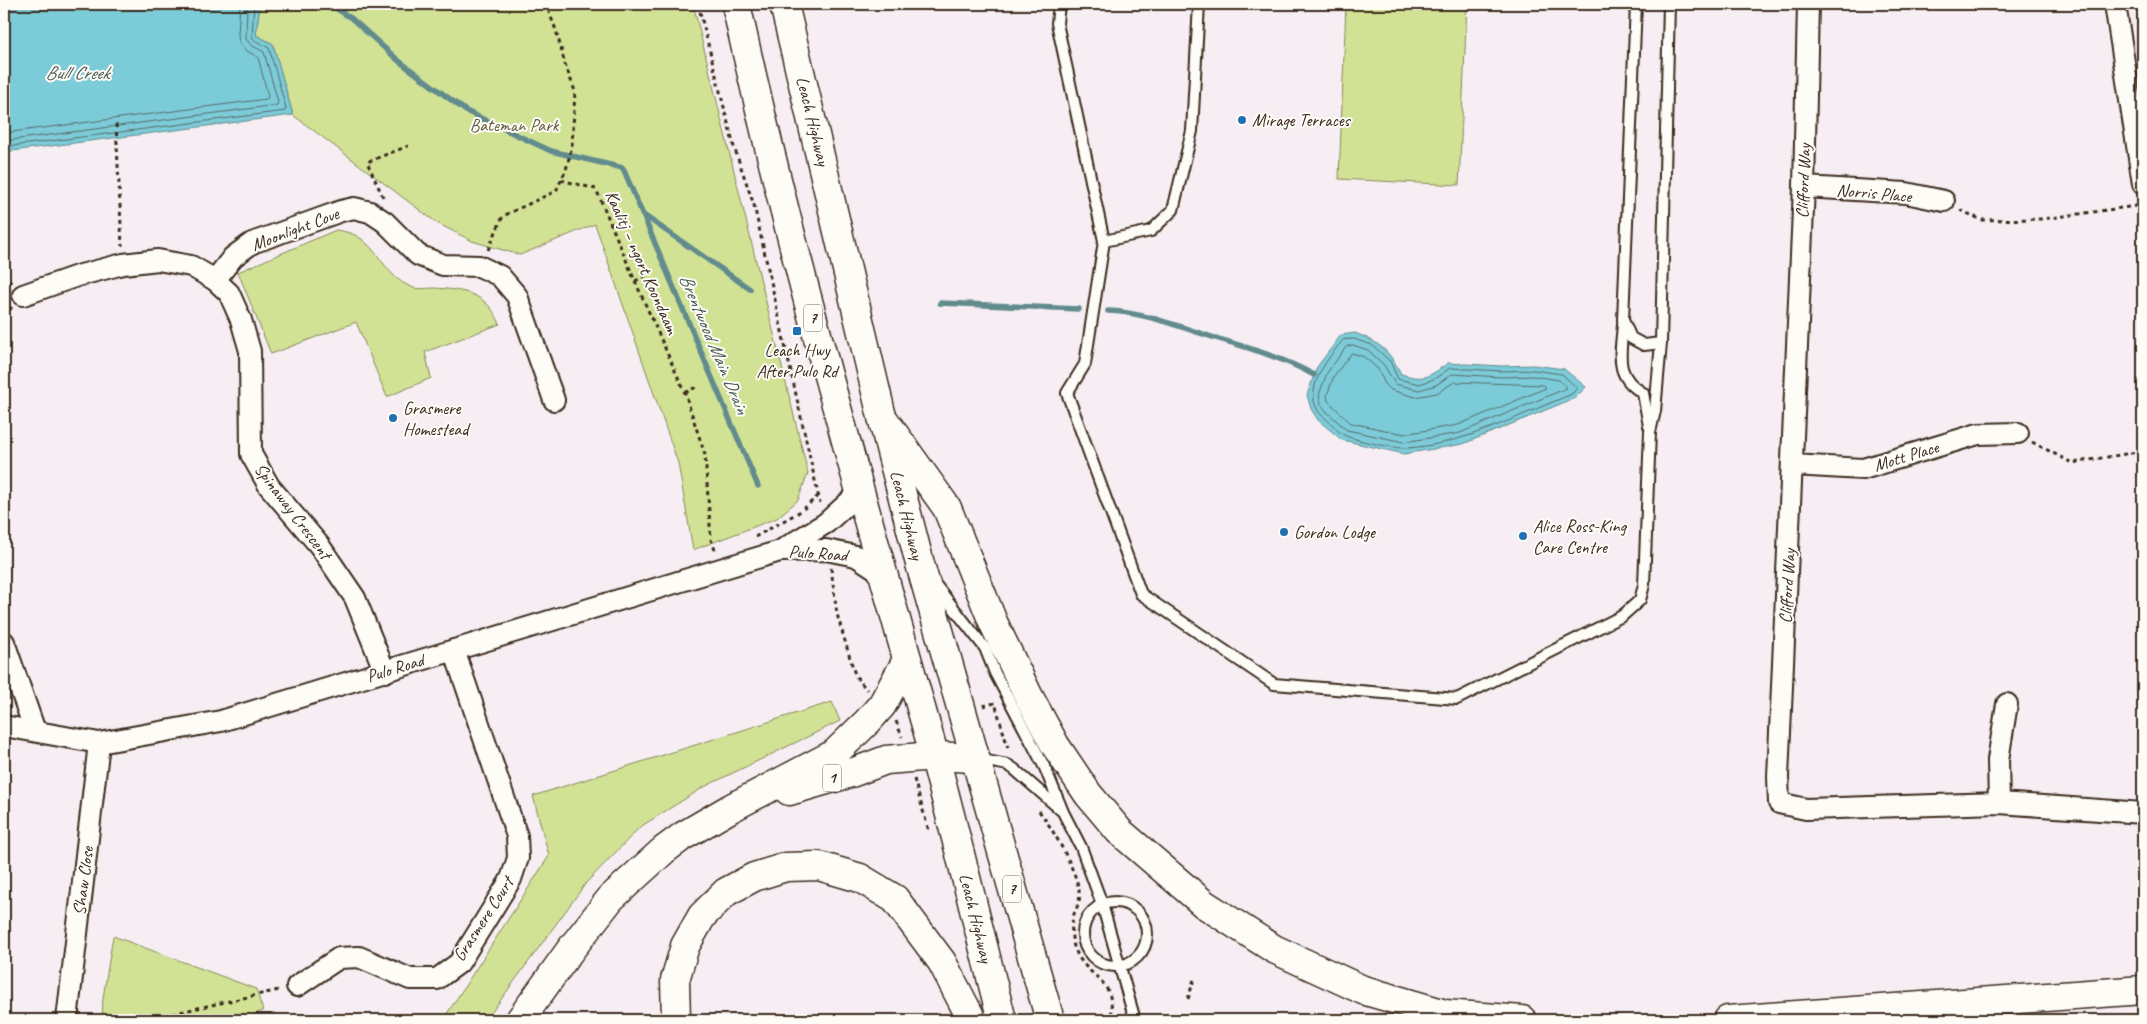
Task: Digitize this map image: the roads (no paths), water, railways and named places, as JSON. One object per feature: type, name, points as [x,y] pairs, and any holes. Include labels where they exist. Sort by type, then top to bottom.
[{"type":"highway","name":"Leach Highway","points":[[736,4],[803,278],[860,493],[934,756],[1002,1020]]},
{"type":"highway","name":"Leach Highway","points":[[784,4],[882,417],[920,564],[1050,1020]]},
{"type":"highway","points":[[882,417],[947,508],[993,622],[1029,697],[1056,745],[1088,794],[1119,831],[1204,904],[1274,949],[1362,990],[1445,1014],[1522,1020]]},
{"type":"highway","points":[[731,808],[834,754],[877,711],[907,660]]},
{"type":"highway","name":"1","points":[[520,1020],[571,949],[611,898],[676,840],[731,808],[854,772],[886,760],[934,756],[975,758]]},
{"type":"highway","points":[[676,1020],[675,980],[685,946],[702,916],[726,892],[754,877],[786,867],[819,866],[860,878],[895,899],[942,962],[972,1020]]},
{"type":"highway","points":[[1728,1020],[2143,990]]},
{"type":"street","name":"Clifford Way","points":[[1808,4],[1804,187],[1778,777],[1779,803],[1806,809],[1999,803],[2143,813]]},
{"type":"street","points":[[2118,4],[2139,120],[2143,184]]},
{"type":"street","name":"Norris Place","points":[[1804,187],[1906,193],[1944,201]]},
{"type":"street","name":"Moonlight Cove","points":[[215,280],[233,257],[252,242],[354,208],[387,216],[418,255],[443,265],[479,266],[500,276],[517,296],[554,400]]},
{"type":"street","name":"Spinaway Crescent","points":[[23,295],[77,276],[123,264],[158,260],[191,266],[215,280],[229,293],[241,320],[250,351],[250,454],[269,486],[319,545],[356,598],[386,672]]},
{"type":"street","name":"Mott Place","points":[[1792,465],[1863,469],[1978,434],[2018,434]]},
{"type":"street","name":"Pulo Road","points":[[4,726],[99,743],[221,721],[780,551],[826,523],[860,493]]},
{"type":"street","name":"Pulo Road","points":[[780,551],[829,550],[856,556],[882,573]]},
{"type":"street","points":[[4,642],[35,731]]},
{"type":"street","name":"Grasmere Court","points":[[297,986],[339,958],[360,957],[410,979],[437,979],[459,962],[511,879],[518,858],[516,836],[454,650]]},
{"type":"street","points":[[1999,803],[1998,760],[2007,704]]},
{"type":"street","name":"Shaw Close","points":[[67,1020],[99,743]]},
{"type":"lane","points":[[1059,4],[1057,23],[1104,241],[1085,364],[1067,393],[1141,594],[1274,684],[1457,699],[1627,613],[1640,600],[1644,585],[1650,432],[1655,411],[1661,343],[1669,4]]},
{"type":"lane","points":[[1104,241],[1151,231],[1173,210],[1192,131],[1200,4]]},
{"type":"lane","points":[[1636,4],[1621,357],[1622,373],[1630,386],[1643,393],[1650,432]]},
{"type":"lane","points":[[1624,320],[1631,338],[1644,345],[1661,343]]},
{"type":"lane","points":[[920,564],[985,648],[999,682],[1045,768],[1063,812],[1081,847],[1102,904],[1135,1020]]},
{"type":"lane","points":[[975,758],[1008,765],[1063,812]]},
{"type":"lane","points":[[1124,903],[1134,907],[1141,915],[1146,925],[1147,936],[1145,946],[1139,956],[1131,962],[1120,966],[1100,963],[1086,948],[1083,938],[1083,927],[1093,909],[1102,904],[1124,903]]},
{"type":"water","name":"Bull Creek","points":[[4,4],[260,4],[256,35],[273,44],[293,115],[4,152]]},
{"type":"water","points":[[1355,333],[1383,348],[1393,359],[1401,374],[1409,376],[1426,376],[1436,372],[1448,363],[1501,366],[1534,365],[1564,369],[1586,387],[1575,398],[1463,444],[1404,454],[1342,440],[1318,420],[1311,409],[1307,395],[1317,367],[1341,335]]},
{"type":"waterway","name":"Brentwood Main Drain","points":[[329,4],[351,18],[399,61],[466,111],[551,151],[623,168],[758,486]]},
{"type":"waterway","points":[[642,214],[750,289]]},
{"type":"waterway","points":[[940,303],[1079,309]]},
{"type":"waterway","points":[[1108,311],[1134,314],[1172,324],[1263,353],[1314,375]]},
{"type":"place","name":"Mirage Terraces","points":[[1242,120]]},
{"type":"place","name":"Leach Hwy After Pulo Rd","points":[[797,331]]},
{"type":"place","name":"Grasmere Homestead","points":[[393,418]]},
{"type":"place","name":"Gordon Lodge","points":[[1284,532]]},
{"type":"place","name":"Alice Ross-King Care Centre","points":[[1523,536]]},
{"type":"park label","name":"Bateman Park","points":[[514,125]]}]
